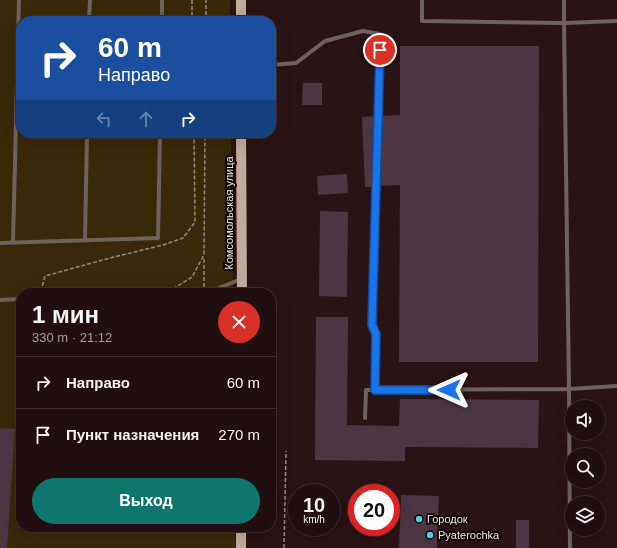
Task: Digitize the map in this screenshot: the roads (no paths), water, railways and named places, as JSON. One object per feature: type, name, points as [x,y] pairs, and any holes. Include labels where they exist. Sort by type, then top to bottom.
[{"type":"main road","points":[[241,0],[241,16]]},
{"type":"main road","name":"Комсомольская улица","points":[[241,138],[242,288]]},
{"type":"main road","points":[[241,532],[241,548]]},
{"type":"lane","points":[[19,0],[19,16]]},
{"type":"lane","points":[[89,16],[90,0]]},
{"type":"lane","points":[[162,0],[162,16]]},
{"type":"lane","points":[[422,0],[422,21],[564,23],[617,21]]},
{"type":"lane","points":[[564,0],[570,548]]},
{"type":"lane","points":[[276,65],[296,63],[325,41],[363,31],[380,34],[372,325],[376,334],[375,390]]},
{"type":"lane","points":[[13,242],[16,121]]},
{"type":"lane","points":[[85,240],[87,138]]},
{"type":"lane","points":[[0,243],[158,238],[160,138]]},
{"type":"lane","points":[[220,288],[242,279]]},
{"type":"lane","points":[[0,300],[16,300]]},
{"type":"lane","points":[[365,418],[366,390],[569,389],[617,386]]},
{"type":"place","name":"Городок","points":[[419,519]]},
{"type":"place","name":"Pyaterochka","points":[[430,535]]}]
